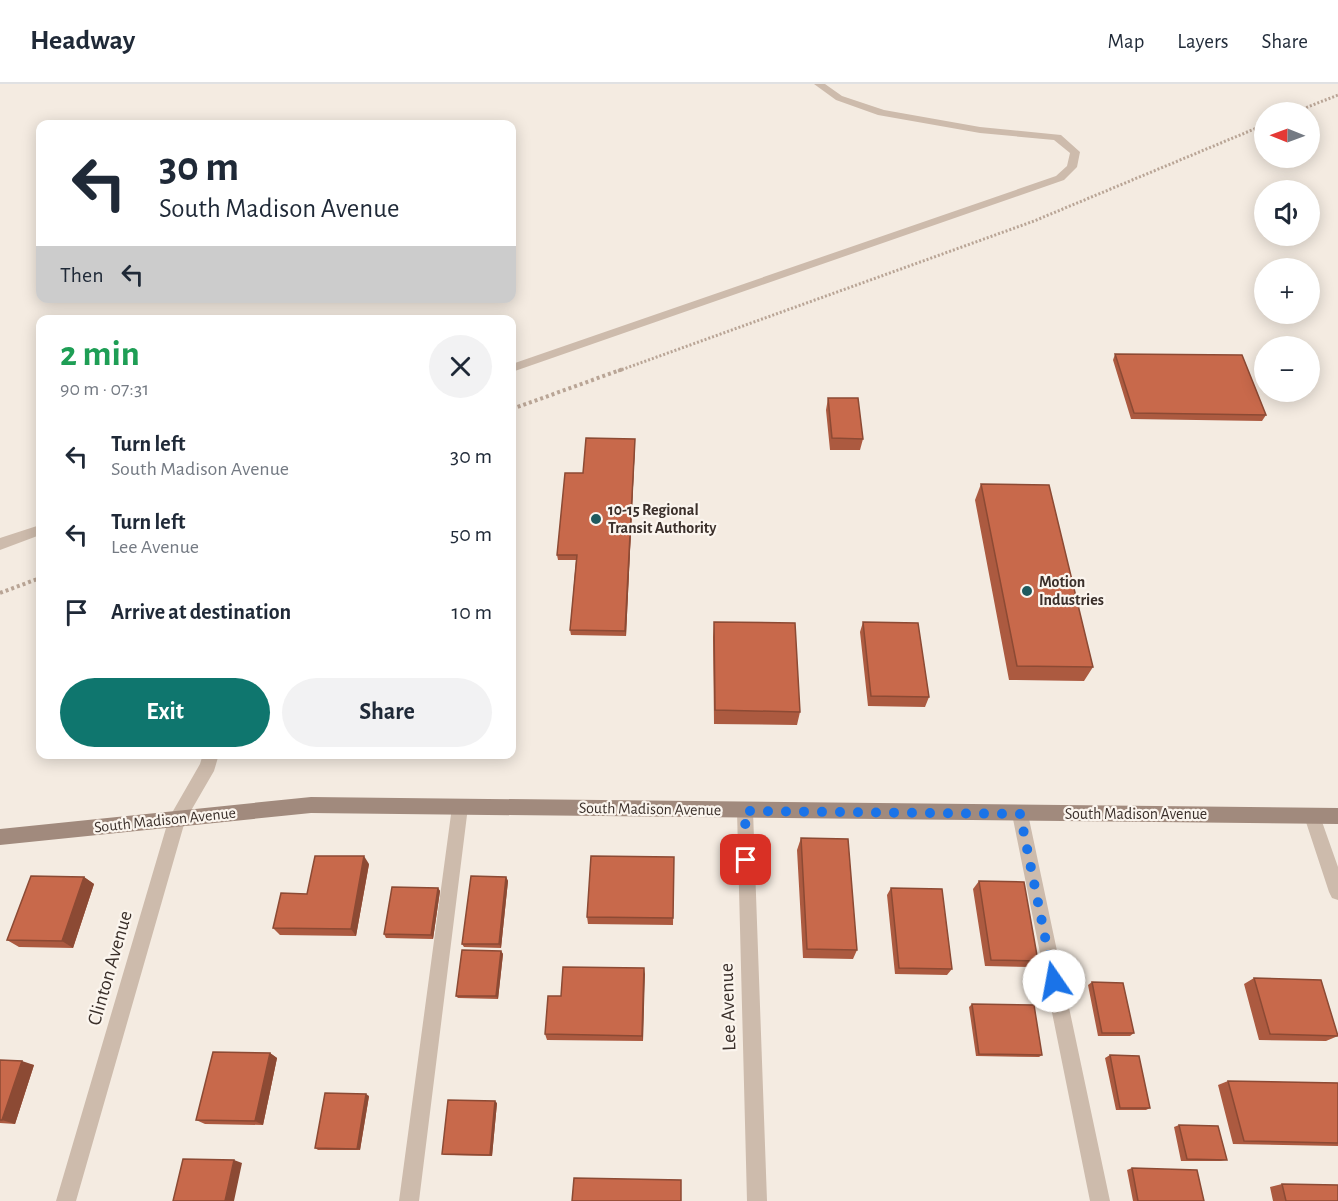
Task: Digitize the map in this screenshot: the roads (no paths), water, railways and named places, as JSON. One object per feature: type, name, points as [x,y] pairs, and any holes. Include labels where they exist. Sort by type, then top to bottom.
[{"type":"main road","name":"South Madison Avenue","points":[[0,837],[311,805],[1338,816]]},
{"type":"street","points":[[516,367],[1060,178],[1072,167],[1075,152],[1057,137],[980,130],[882,113],[839,98],[819,84]]},
{"type":"street","points":[[0,544],[36,531]]},
{"type":"street","name":"Clinton Avenue","points":[[66,1201],[177,818],[210,759]]},
{"type":"street","points":[[409,1201],[460,807]]},
{"type":"street","name":"Lee Avenue","points":[[745,811],[757,1201]]},
{"type":"street","points":[[1020,814],[1100,1201]]},
{"type":"street","points":[[1311,816],[1338,892]]},
{"type":"place","name":"10-15 Regional Transit Authority","points":[[596,519]]},
{"type":"place","name":"Motion Industries","points":[[1027,591]]}]
